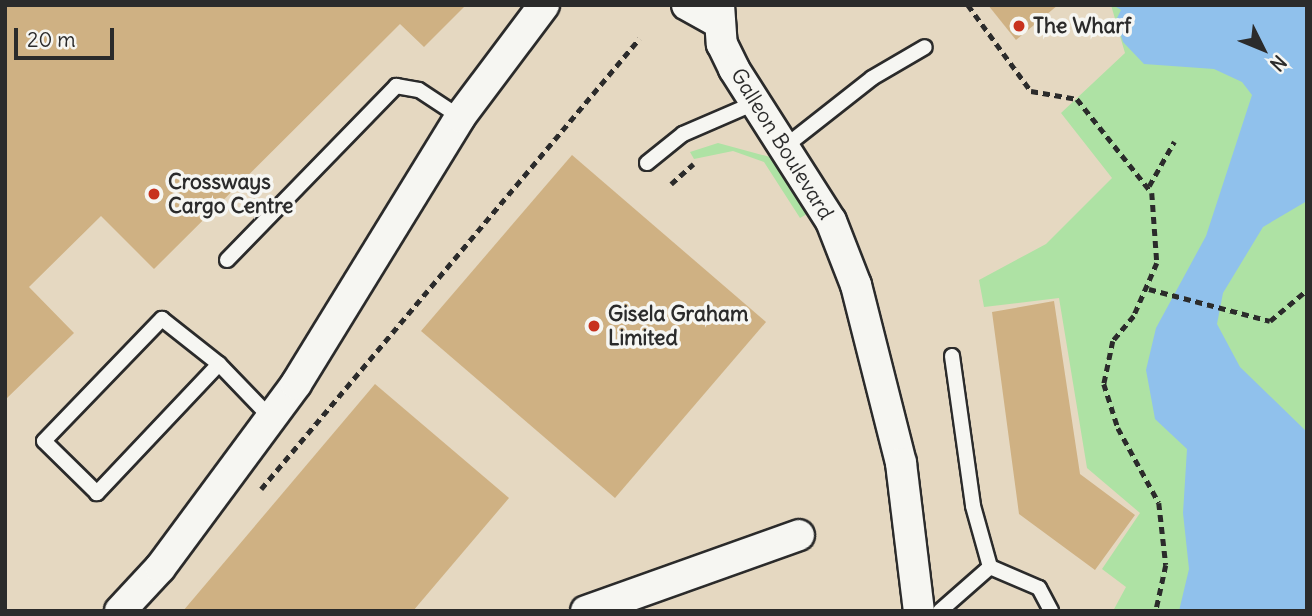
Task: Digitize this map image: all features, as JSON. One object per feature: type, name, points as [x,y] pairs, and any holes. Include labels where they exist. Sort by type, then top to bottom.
[{"type":"street","points":[[120,611],[160,568],[371,271],[460,117],[544,5]]},
{"type":"street","points":[[687,5],[719,14]]},
{"type":"street","name":"Galleon Boulevard","points":[[719,14],[734,69],[787,145],[831,221],[881,364],[919,611]]},
{"type":"street","points":[[586,611],[799,535]]},
{"type":"lane","points":[[787,145],[872,78],[925,47]]},
{"type":"lane","points":[[226,260],[396,86],[419,90],[460,117]]},
{"type":"lane","points":[[647,163],[683,134],[757,102]]},
{"type":"lane","points":[[219,364],[97,493],[44,441],[162,319],[219,364],[269,416]]},
{"type":"lane","points":[[952,356],[973,506],[990,567]]},
{"type":"lane","points":[[940,611],[990,567]]},
{"type":"lane","points":[[990,567],[1039,588],[1051,611]]},
{"type":"path","points":[[968,5],[1031,91],[1077,99],[1149,186],[1157,209],[1157,250],[1149,289],[1113,341],[1104,384],[1118,428],[1159,503],[1166,565],[1156,611]]},
{"type":"path","points":[[257,494],[639,39]]},
{"type":"path","points":[[1149,186],[1174,142]]},
{"type":"path","points":[[671,184],[693,164]]},
{"type":"path","points":[[1149,289],[1250,321],[1270,321],[1307,290]]},
{"type":"shaded area","points":[[5,5],[1307,5],[1307,611],[5,611]]},
{"type":"green space","points":[[1111,5],[1307,5],[1307,611],[1113,611],[1126,587],[1102,569],[1140,513],[1087,468],[1059,298],[984,307],[979,280],[1046,244],[1112,178],[1061,113],[1125,53]]},
{"type":"green space","points":[[718,143],[770,157],[807,214],[800,218],[764,162],[733,151],[694,159],[690,152]]},
{"type":"water","points":[[1113,5],[1307,5],[1307,201],[1263,227],[1223,293],[1217,324],[1240,367],[1307,432],[1307,611],[1179,611],[1189,569],[1183,513],[1187,449],[1155,419],[1146,370],[1156,328],[1206,236],[1252,95],[1242,82],[1214,69],[1144,64],[1123,42],[1116,20],[1121,10]]},
{"type":"building","name":"Crossways Cargo Centre","points":[[5,5],[466,5],[424,47],[400,24],[154,269],[101,216],[29,287],[74,333],[5,400]]},
{"type":"building","name":"The Wharf","points":[[988,5],[1058,5],[1016,40]]},
{"type":"building","name":"Gisela Graham Limited","points":[[572,155],[766,322],[615,498],[421,331]]},
{"type":"building","points":[[1054,301],[1080,474],[1135,515],[1095,570],[1019,514],[992,312]]},
{"type":"building","points":[[375,384],[509,498],[413,611],[183,611]]},
{"type":"place","name":"The Wharf","points":[[1019,26]]},
{"type":"place","name":"Crossways Cargo Centre","points":[[154,194]]},
{"type":"place","name":"Gisela Graham Limited","points":[[594,326]]}]
